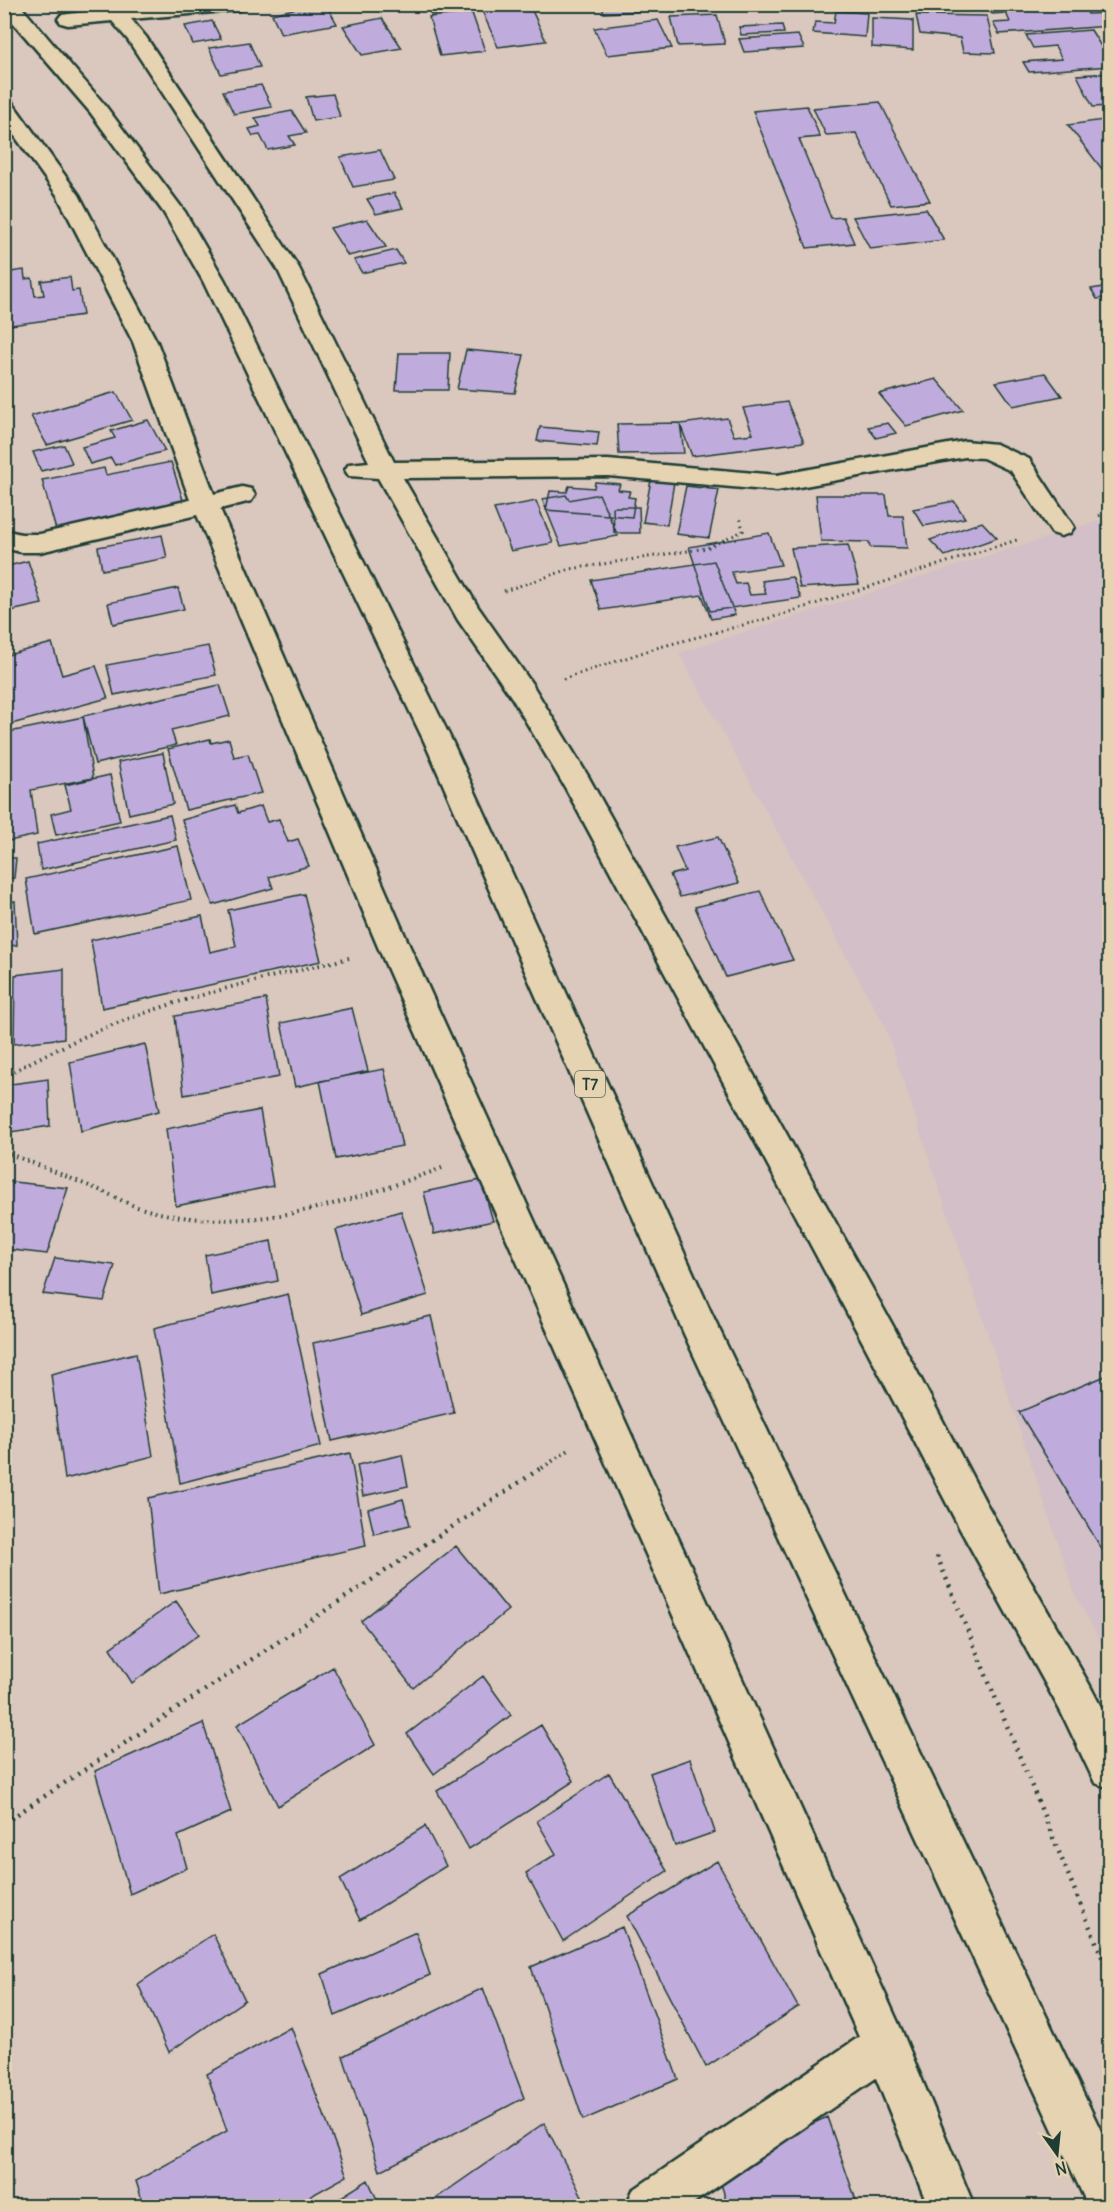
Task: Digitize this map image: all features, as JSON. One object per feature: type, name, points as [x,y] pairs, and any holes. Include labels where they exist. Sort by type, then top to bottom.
[{"type":"main road","name":"T7","points":[[8,4],[98,108],[174,212],[214,281],[438,741],[698,1324],[1110,2202]]},
{"type":"main road","points":[[68,19],[111,9],[238,4]]},
{"type":"main road","points":[[111,9],[136,37],[288,268],[371,469],[522,691],[578,784],[880,1338],[973,1516],[1075,1698],[1110,1768]]},
{"type":"main road","points":[[4,105],[68,195],[145,342],[205,505],[394,947],[885,2045],[951,2206]]},
{"type":"main road","points":[[371,469],[608,468],[777,483],[965,449],[987,450],[1020,465],[1061,527]]},
{"type":"main road","points":[[4,539],[21,543],[40,543],[242,495]]},
{"type":"main road","points":[[649,2206],[885,2045]]},
{"type":"path","points":[[468,613],[510,587],[570,569],[707,548],[743,531],[733,480]]},
{"type":"path","points":[[522,691],[596,670],[656,648],[777,616],[1110,511]]},
{"type":"path","points":[[4,1079],[72,1041],[160,1009],[233,986],[394,947]]},
{"type":"path","points":[[4,1152],[143,1209],[182,1217],[232,1221],[297,1214],[354,1199],[485,1152]]},
{"type":"path","points":[[4,1823],[607,1425]]},
{"type":"path","points":[[935,1550],[1110,1976]]},
{"type":"shaded area","points":[[1109,518],[1109,1657],[1075,1594],[885,1026],[679,653]]},
{"type":"building","points":[[426,4],[467,4],[470,11],[431,15]]},
{"type":"building","points":[[498,4],[529,4],[546,41],[498,47],[482,11],[500,9]]},
{"type":"building","points":[[601,4],[658,4],[660,10],[604,13]]},
{"type":"building","points":[[664,4],[685,4],[686,8],[665,9]]},
{"type":"building","points":[[745,4],[793,4],[794,9],[745,9]]},
{"type":"building","points":[[889,4],[964,4],[964,11],[889,8]]},
{"type":"building","points":[[986,4],[1082,4],[1088,14],[1110,13],[1110,26],[999,34],[993,23],[1010,22],[1006,13],[992,14]]},
{"type":"building","points":[[306,6],[308,9],[327,6],[337,24],[281,34],[272,14]]},
{"type":"building","points":[[836,11],[867,13],[865,37],[813,33],[815,22],[834,23]]},
{"type":"building","points":[[472,13],[485,51],[440,56],[429,17]]},
{"type":"building","points":[[717,15],[725,44],[678,46],[671,17]]},
{"type":"building","points":[[916,15],[987,16],[995,53],[963,52],[960,38],[920,34]]},
{"type":"building","points":[[382,18],[402,48],[362,55],[343,26]]},
{"type":"building","points":[[872,18],[913,20],[913,50],[872,47]]},
{"type":"building","points":[[658,20],[672,48],[607,55],[594,28]]},
{"type":"building","points":[[212,21],[221,39],[193,44],[185,26]]},
{"type":"building","points":[[782,25],[784,33],[741,35],[739,27]]},
{"type":"building","points":[[1091,30],[1110,61],[1110,66],[1029,72],[1023,62],[1062,59],[1055,46],[1033,48],[1026,35]]},
{"type":"building","points":[[798,35],[804,48],[744,52],[739,39]]},
{"type":"building","points":[[249,42],[260,67],[221,74],[209,48]]},
{"type":"building","points":[[1110,73],[1110,106],[1093,107],[1077,75]]},
{"type":"building","points":[[261,85],[272,107],[234,114],[223,91]]},
{"type":"building","points":[[333,94],[340,117],[313,121],[306,97]]},
{"type":"building","points":[[880,102],[930,201],[891,205],[856,133],[826,135],[813,108]]},
{"type":"building","points":[[807,106],[820,137],[799,139],[831,218],[843,217],[854,243],[807,248],[753,111]]},
{"type":"building","points":[[292,111],[306,133],[289,136],[295,145],[268,150],[260,135],[253,136],[249,129],[260,126],[255,118]]},
{"type":"building","points":[[1110,119],[1110,167],[1102,169],[1068,125]]},
{"type":"building","points":[[380,150],[394,180],[353,187],[340,157]]},
{"type":"building","points":[[394,193],[403,208],[376,214],[367,199]]},
{"type":"building","points":[[926,209],[944,240],[870,249],[853,217]]},
{"type":"building","points":[[367,219],[386,247],[348,256],[330,228]]},
{"type":"building","points":[[396,250],[404,263],[362,273],[354,260]]},
{"type":"building","points":[[24,270],[25,279],[32,278],[35,296],[44,295],[41,281],[70,277],[72,291],[79,290],[83,315],[4,326],[4,273]]},
{"type":"building","points":[[1110,286],[1109,308],[1103,298],[1097,299],[1091,289]]},
{"type":"building","points":[[466,350],[524,355],[515,393],[457,389]]},
{"type":"building","points":[[399,353],[450,353],[448,390],[396,390]]},
{"type":"building","points":[[1045,373],[1062,396],[1013,406],[996,382]]},
{"type":"building","points":[[936,379],[963,410],[906,426],[879,394]]},
{"type":"building","points":[[116,392],[132,420],[47,445],[31,416]]},
{"type":"building","points":[[787,402],[804,442],[692,456],[680,424],[727,418],[734,436],[753,434],[743,408]]},
{"type":"building","points":[[148,420],[165,451],[115,465],[111,458],[90,464],[82,447],[115,438],[111,431]]},
{"type":"building","points":[[680,423],[684,453],[619,454],[617,424]]},
{"type":"building","points":[[888,423],[896,433],[876,438],[868,427]]},
{"type":"building","points":[[540,427],[599,432],[597,446],[537,441]]},
{"type":"building","points":[[64,445],[72,463],[41,471],[33,452]]},
{"type":"building","points":[[171,462],[184,503],[56,530],[42,480],[104,468],[106,475]]},
{"type":"building","points":[[651,480],[674,482],[667,525],[643,522]]},
{"type":"building","points":[[595,482],[620,484],[618,490],[630,491],[628,497],[635,498],[632,517],[546,510],[550,491],[567,492],[569,486],[594,488]]},
{"type":"building","points":[[686,486],[719,490],[709,538],[676,534]]},
{"type":"building","points":[[599,494],[618,536],[561,546],[542,499],[566,495],[569,500]]},
{"type":"building","points":[[816,495],[886,495],[889,516],[903,516],[907,548],[870,547],[869,542],[821,541]]},
{"type":"building","points":[[536,501],[553,543],[511,551],[494,509]]},
{"type":"building","points":[[954,501],[965,518],[924,526],[913,509]]},
{"type":"building","points":[[613,507],[639,507],[640,533],[614,533]]},
{"type":"building","points":[[982,522],[997,538],[945,556],[930,540]]},
{"type":"building","points":[[769,533],[781,565],[732,572],[736,584],[746,583],[750,595],[766,594],[762,581],[792,577],[801,598],[710,611],[689,547]]},
{"type":"building","points":[[162,535],[167,558],[102,570],[98,547]]},
{"type":"building","points":[[848,545],[859,584],[800,588],[791,548]]},
{"type":"building","points":[[28,561],[42,604],[6,612],[4,567]]},
{"type":"building","points":[[714,561],[735,615],[711,619],[702,595],[601,610],[591,580]]},
{"type":"building","points":[[178,588],[184,609],[113,624],[108,603]]},
{"type":"building","points":[[52,643],[62,675],[96,666],[108,698],[4,726],[4,656]]},
{"type":"building","points":[[208,646],[216,675],[114,695],[107,665]]},
{"type":"building","points":[[220,685],[230,716],[171,730],[176,745],[95,764],[83,716]]},
{"type":"building","points":[[83,717],[93,778],[31,790],[37,835],[4,842],[4,733]]},
{"type":"building","points":[[210,739],[211,743],[229,739],[234,757],[248,754],[261,793],[186,810],[168,749]]},
{"type":"building","points":[[163,753],[173,804],[129,814],[118,762]]},
{"type":"building","points":[[110,775],[120,821],[56,835],[51,814],[71,809],[65,785]]},
{"type":"building","points":[[235,805],[238,813],[261,806],[267,822],[279,819],[288,842],[298,839],[309,866],[269,877],[273,888],[213,905],[182,820]]},
{"type":"building","points":[[170,815],[176,840],[41,870],[37,844]]},
{"type":"building","points":[[718,837],[739,883],[680,897],[670,875],[685,871],[675,847]]},
{"type":"building","points":[[178,846],[191,900],[35,934],[26,879]]},
{"type":"building","points":[[4,858],[16,858],[14,878],[4,879]]},
{"type":"building","points":[[760,891],[793,960],[726,977],[695,907]]},
{"type":"building","points":[[304,894],[321,961],[102,1008],[91,940],[202,916],[210,952],[236,946],[228,910]]},
{"type":"building","points":[[15,901],[17,945],[4,947],[4,903]]},
{"type":"building","points":[[64,969],[64,1038],[14,1044],[15,975]]},
{"type":"building","points":[[9,975],[5,1048],[4,1048],[4,976]]},
{"type":"building","points":[[266,999],[279,1077],[184,1095],[175,1016]]},
{"type":"building","points":[[352,1008],[368,1071],[295,1087],[281,1023]]},
{"type":"building","points":[[145,1044],[159,1111],[81,1131],[70,1062]]},
{"type":"building","points":[[384,1069],[402,1146],[336,1159],[320,1081]]},
{"type":"building","points":[[48,1079],[50,1126],[4,1133],[4,1085]]},
{"type":"building","points":[[260,1110],[273,1186],[176,1206],[166,1129]]},
{"type":"building","points":[[481,1180],[493,1221],[434,1234],[424,1192]]},
{"type":"building","points":[[4,1181],[68,1188],[47,1254],[4,1249]]},
{"type":"building","points":[[401,1211],[428,1295],[361,1315],[336,1230]]},
{"type":"building","points":[[271,1241],[278,1281],[211,1295],[205,1255]]},
{"type":"building","points":[[55,1258],[115,1265],[104,1301],[43,1294]]},
{"type":"building","points":[[288,1294],[321,1446],[180,1483],[154,1328]]},
{"type":"building","points":[[431,1316],[454,1413],[332,1441],[313,1343]]},
{"type":"building","points":[[136,1353],[153,1456],[65,1479],[51,1374]]},
{"type":"building","points":[[1110,1374],[1110,1554],[1106,1556],[1019,1412]]},
{"type":"building","points":[[350,1453],[366,1546],[159,1594],[148,1498]]},
{"type":"building","points":[[402,1455],[408,1486],[363,1496],[357,1465]]},
{"type":"building","points":[[403,1499],[410,1525],[374,1534],[368,1509]]},
{"type":"building","points":[[456,1546],[508,1610],[413,1688],[361,1621]]},
{"type":"building","points":[[176,1601],[199,1634],[132,1683],[110,1648]]},
{"type":"building","points":[[333,1667],[375,1745],[278,1806],[237,1725]]},
{"type":"building","points":[[483,1676],[511,1715],[434,1774],[407,1734]]},
{"type":"building","points":[[203,1723],[231,1812],[178,1836],[187,1868],[130,1894],[95,1771]]},
{"type":"building","points":[[541,1725],[574,1781],[469,1849],[437,1791]]},
{"type":"building","points":[[690,1759],[715,1832],[675,1846],[650,1773]]},
{"type":"building","points":[[609,1773],[667,1871],[563,1941],[526,1873],[556,1854],[537,1821]]},
{"type":"building","points":[[425,1826],[446,1866],[360,1920],[340,1879]]},
{"type":"building","points":[[717,1861],[798,2007],[706,2067],[627,1916]]},
{"type":"building","points":[[622,1927],[678,2079],[583,2120],[531,1967]]},
{"type":"building","points":[[416,1932],[430,1975],[335,2016],[322,1974]]},
{"type":"building","points":[[213,1934],[245,2000],[169,2052],[138,1984]]},
{"type":"building","points":[[483,1988],[524,2098],[380,2171],[343,2056]]},
{"type":"building","points":[[291,2027],[347,2176],[293,2206],[144,2206],[136,2181],[227,2131],[207,2074]]},
{"type":"building","points":[[827,2117],[858,2206],[728,2206],[716,2168]]},
{"type":"building","points":[[544,2123],[583,2198],[572,2206],[425,2206]]},
{"type":"building","points":[[368,2180],[380,2206],[327,2206]]}]
